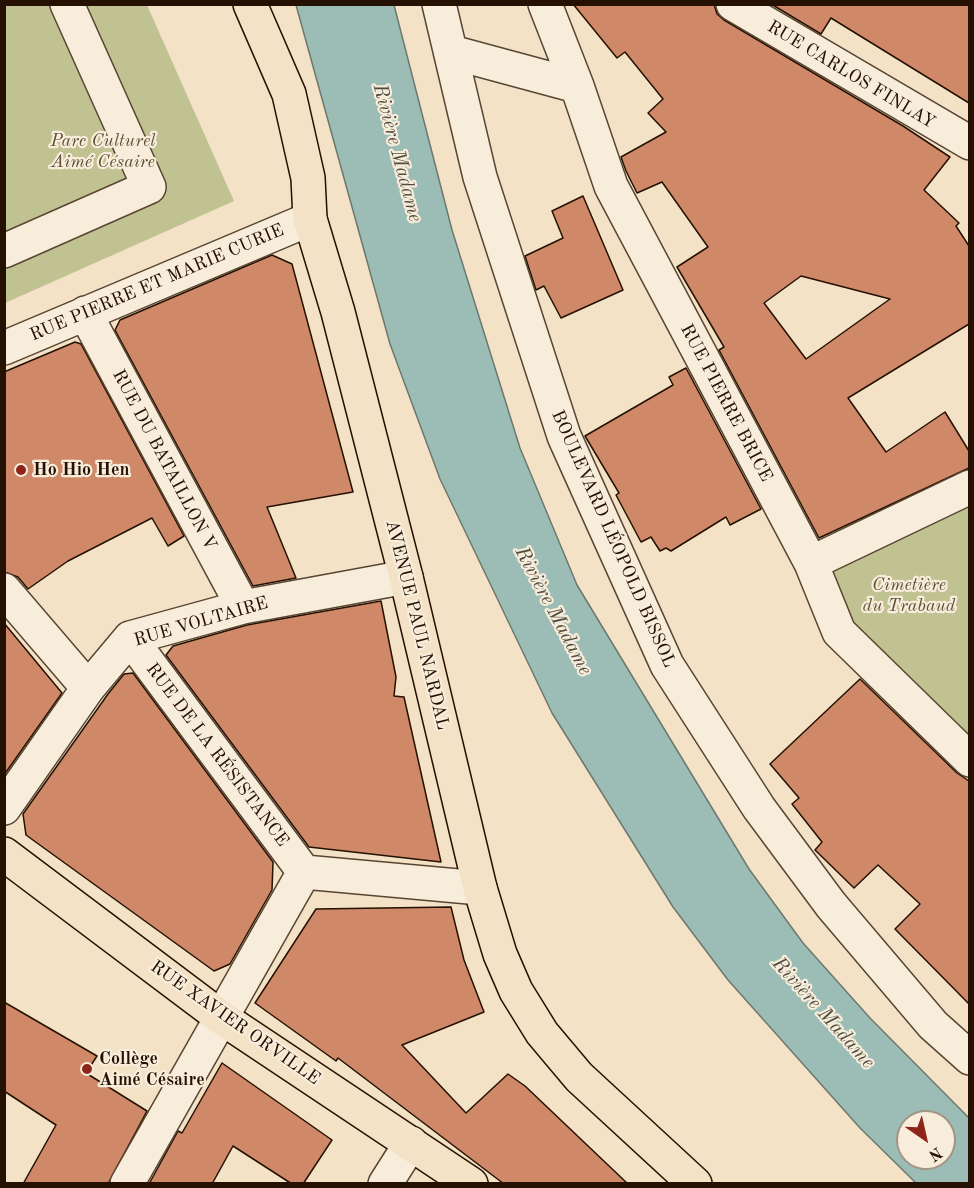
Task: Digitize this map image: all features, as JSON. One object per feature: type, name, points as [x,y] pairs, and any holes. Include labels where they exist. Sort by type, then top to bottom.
[{"type":"main road","name":"AVENUE PAUL NARDAL","points":[[250,4],[289,94],[308,178],[310,219],[338,312],[406,577],[480,888],[500,954],[516,991],[542,1033],[579,1077],[695,1184]]},
{"type":"main road","name":"RUE XAVIER ORVILLE","points":[[4,854],[222,1018],[471,1184]]},
{"type":"street","points":[[4,251],[149,187],[67,4]]},
{"type":"street","name":"BOULEVARD LÉOPOLD BISSOL","points":[[439,4],[480,177],[564,436],[667,664],[759,808],[831,905],[933,1025],[969,1058]]},
{"type":"street","name":"RUE PIERRE BRICE","points":[[545,4],[577,86],[611,186],[811,564],[838,632],[969,760]]},
{"type":"street","name":"RUE CARLOS FINLAY","points":[[733,4],[969,143]]},
{"type":"street","points":[[452,52],[577,86]]},
{"type":"street","name":"RUE PIERRE ET MARIE CURIE","points":[[4,348],[310,219]]},
{"type":"street","name":"RUE DU BATAILLON V","points":[[85,313],[243,607]]},
{"type":"street","points":[[811,564],[969,487]]},
{"type":"street","name":"RUE VOLTAIRE","points":[[4,808],[88,688],[130,638],[243,607],[406,577]]},
{"type":"street","points":[[4,590],[88,688]]},
{"type":"street","name":"RUE DE LA RÉSISTANCE","points":[[130,638],[304,873]]},
{"type":"street","points":[[127,1184],[304,873],[480,888]]},
{"type":"street","points":[[385,1184],[411,1143]]},
{"type":"green space","name":"Parc Culturel Aimé Césaire","points":[[5,5],[147,5],[234,201],[5,303]]},
{"type":"green space","name":"Cimetière du Trabaud","points":[[969,497],[969,737],[849,620],[832,582],[834,564]]},
{"type":"water","name":"Rivière Madame","points":[[296,5],[394,5],[452,230],[520,448],[577,585],[749,869],[803,943],[870,1018],[969,1118],[969,1183],[916,1183],[903,1170],[956,1170],[956,1110],[896,1110],[896,1163],[860,1128],[728,980],[673,907],[552,713],[440,479],[390,344]]},
{"type":"building","points":[[573,4],[714,4],[717,14],[724,20],[903,126],[950,157],[924,190],[959,223],[956,226],[969,246],[969,324],[848,398],[886,452],[945,412],[969,451],[969,468],[819,538],[719,350],[724,347],[677,267],[708,247],[662,182],[637,193],[626,171],[621,157],[666,132],[648,113],[663,99],[625,52],[617,58]],"holes":[[[801,276],[890,299],[806,359],[764,303]]]},
{"type":"building","points":[[771,4],[969,4],[969,103],[831,18],[821,34]]},
{"type":"building","points":[[583,196],[623,290],[561,318],[544,286],[536,290],[525,256],[563,238],[552,211]]},
{"type":"building","points":[[272,255],[292,264],[353,492],[267,507],[296,578],[253,586],[115,330],[120,320]]},
{"type":"building","points":[[75,342],[81,344],[184,536],[168,546],[152,518],[68,561],[28,589],[18,577],[4,572],[4,372]]},
{"type":"building","points":[[686,368],[761,509],[730,525],[726,517],[671,551],[666,548],[660,551],[651,537],[641,542],[616,495],[619,493],[585,436],[673,385],[669,377]]},
{"type":"building","points":[[381,601],[396,677],[394,696],[404,697],[441,862],[309,847],[166,655],[173,646],[247,625]]},
{"type":"building","points":[[4,623],[62,693],[4,775]]},
{"type":"building","points":[[133,673],[273,862],[272,890],[230,964],[214,971],[26,835],[23,814],[108,694],[124,674]]},
{"type":"building","points":[[860,679],[957,773],[969,781],[969,1004],[895,929],[920,904],[878,865],[854,888],[815,850],[822,842],[792,804],[799,798],[770,764]]},
{"type":"building","points":[[451,907],[464,960],[484,1012],[402,1045],[466,1113],[508,1074],[525,1086],[628,1184],[504,1184],[338,1058],[336,1061],[255,1003],[316,909]]},
{"type":"building","points":[[4,1002],[97,1056],[86,1073],[147,1111],[108,1184],[23,1184],[56,1125],[4,1091]]},
{"type":"building","points":[[222,1063],[332,1140],[303,1184],[292,1184],[233,1146],[212,1184],[149,1184],[178,1131],[182,1133]]},
{"type":"place","name":"Ho Hio Hen","points":[[21,470]]},
{"type":"place","name":"Collège Aimé Césaire","points":[[87,1069]]}]
